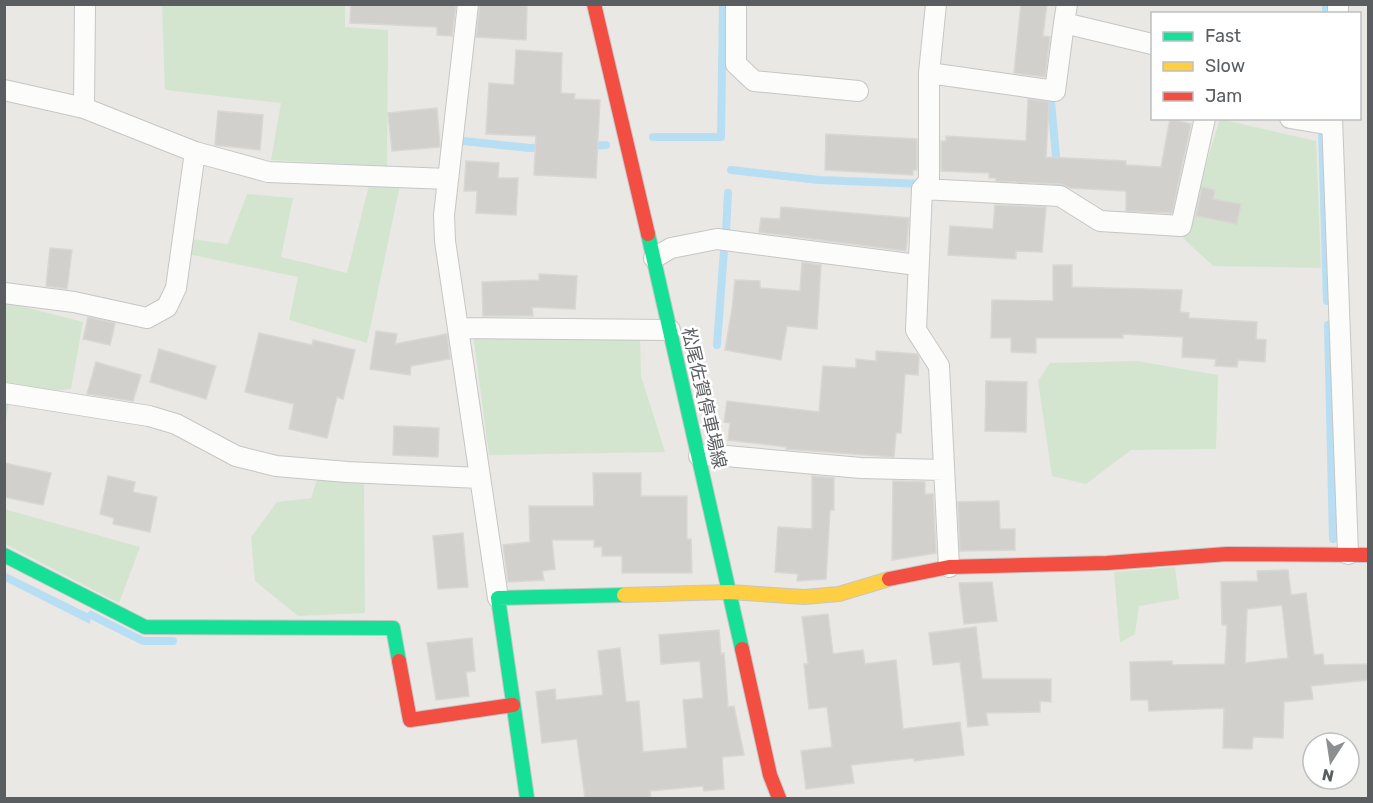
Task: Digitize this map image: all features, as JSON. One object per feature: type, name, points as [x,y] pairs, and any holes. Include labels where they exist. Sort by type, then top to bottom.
[{"type":"street","points":[[84,108],[85,4]]},
{"type":"street","points":[[468,4],[444,215],[445,241],[526,798]]},
{"type":"street","name":"松尾佐賀停車場線","points":[[594,4],[654,258],[770,775],[779,798]]},
{"type":"street","points":[[736,4],[736,64],[754,81],[858,90]]},
{"type":"street","points":[[936,4],[929,73],[926,185],[918,265],[916,330],[939,366],[949,567]]},
{"type":"street","points":[[929,73],[1046,90],[1066,14],[1151,44]]},
{"type":"street","points":[[4,90],[84,108],[195,152],[268,172],[448,179]]},
{"type":"street","points":[[926,185],[1060,196],[1100,221],[1181,226],[1205,120]]},
{"type":"street","points":[[1311,120],[1332,122],[1348,554]]},
{"type":"street","points":[[4,293],[74,302],[147,318],[167,307],[177,288],[195,152]]},
{"type":"street","points":[[654,258],[671,248],[717,239],[918,265]]},
{"type":"street","points":[[458,328],[670,330]]},
{"type":"street","points":[[4,393],[149,416],[176,424],[236,456],[276,466],[347,472],[480,478]]},
{"type":"street","points":[[699,456],[715,455],[861,468],[944,470]]},
{"type":"street","points":[[498,598],[729,592],[804,597],[839,594],[900,576],[949,567],[1107,563],[1227,554],[1368,555]]},
{"type":"street","points":[[4,555],[145,627],[393,628],[410,720],[513,705]]},
{"type":"green space","points":[[162,5],[345,5],[345,27],[388,30],[387,166],[271,160],[281,103],[165,90]]},
{"type":"green space","points":[[1220,120],[1316,141],[1321,268],[1213,266],[1183,238]]},
{"type":"green space","points":[[369,185],[400,185],[367,343],[289,320],[298,277],[188,254],[190,239],[228,244],[247,194],[293,198],[281,257],[347,273]]},
{"type":"green space","points":[[5,302],[83,322],[71,389],[10,396],[5,426]]},
{"type":"green space","points":[[473,334],[640,336],[641,376],[665,452],[489,455]]},
{"type":"green space","points":[[1137,361],[1218,375],[1216,449],[1131,450],[1086,484],[1052,476],[1038,381],[1050,363]]},
{"type":"green space","points":[[319,474],[364,480],[365,613],[298,616],[255,581],[251,537],[277,502],[311,498]]},
{"type":"green space","points":[[4,509],[140,547],[119,603],[5,544]]},
{"type":"green space","points":[[1175,567],[1179,599],[1139,606],[1135,634],[1120,643],[1114,572]]},
{"type":"water","points":[[4,572],[91,615],[90,624],[5,581]]},
{"type":"building","points":[[351,4],[456,4],[452,36],[437,35],[437,27],[350,23]]},
{"type":"building","points":[[480,4],[527,6],[526,40],[476,37]]},
{"type":"building","points":[[1021,4],[1047,4],[1043,36],[1050,37],[1045,77],[1014,73]]},
{"type":"building","points":[[516,50],[562,53],[561,93],[575,94],[574,99],[600,100],[596,178],[534,175],[536,136],[486,134],[489,83],[514,85]]},
{"type":"building","points":[[1028,99],[1049,102],[1046,157],[1126,161],[1126,165],[1161,167],[1170,120],[1191,124],[1172,213],[1126,211],[1126,191],[1070,188],[1061,184],[996,181],[996,178],[989,178],[989,173],[941,171],[941,141],[946,141],[946,136],[1026,141]]},
{"type":"building","points":[[437,108],[440,147],[392,151],[388,113]]},
{"type":"building","points":[[218,111],[263,115],[260,150],[215,145]]},
{"type":"building","points":[[826,134],[917,139],[917,170],[913,170],[913,175],[825,170]]},
{"type":"building","points":[[466,161],[499,163],[498,178],[518,178],[516,215],[476,213],[477,191],[464,191]]},
{"type":"building","points":[[1202,187],[1215,190],[1213,199],[1241,204],[1237,224],[1196,216]]},
{"type":"building","points":[[995,205],[1046,207],[1042,252],[1016,251],[1016,259],[948,255],[950,226],[993,229]]},
{"type":"building","points":[[781,207],[909,218],[906,251],[759,232],[761,218],[780,219]]},
{"type":"building","points":[[50,248],[72,250],[67,289],[46,286]]},
{"type":"building","points":[[802,262],[821,265],[817,329],[787,326],[781,360],[725,350],[735,280],[760,281],[760,288],[800,291]]},
{"type":"building","points":[[1053,265],[1072,265],[1072,287],[1182,290],[1180,312],[1189,313],[1189,318],[1257,322],[1256,339],[1266,340],[1265,362],[1238,360],[1237,367],[1215,366],[1216,359],[1182,357],[1183,337],[1123,334],[1123,338],[1036,338],[1036,353],[1011,352],[1011,338],[991,338],[992,300],[1053,301]]},
{"type":"building","points":[[539,274],[577,276],[575,309],[532,307],[533,316],[483,316],[482,282],[539,280]]},
{"type":"building","points":[[88,317],[115,323],[110,345],[83,339]]},
{"type":"building","points":[[376,331],[397,334],[395,344],[447,334],[450,359],[411,366],[410,375],[370,369]]},
{"type":"building","points":[[259,333],[312,345],[313,340],[355,350],[343,399],[337,397],[327,438],[289,429],[294,404],[245,392]]},
{"type":"building","points":[[159,349],[216,366],[206,399],[150,382]]},
{"type":"building","points":[[876,351],[917,354],[919,358],[918,375],[905,374],[901,433],[896,433],[894,457],[786,449],[787,447],[728,440],[730,423],[724,422],[727,401],[819,412],[823,366],[856,368],[856,359],[876,361]]},
{"type":"building","points":[[96,362],[141,375],[133,401],[87,394]]},
{"type":"building","points":[[986,381],[1027,382],[1026,432],[985,431]]},
{"type":"building","points":[[394,426],[439,428],[438,457],[393,455]]},
{"type":"building","points":[[4,463],[51,473],[43,505],[4,497]]},
{"type":"building","points":[[593,473],[641,473],[641,496],[687,496],[687,539],[691,539],[692,573],[622,573],[622,556],[602,556],[602,547],[594,547],[594,540],[552,540],[555,569],[542,571],[544,580],[508,582],[503,545],[530,542],[529,506],[594,506]]},
{"type":"building","points":[[108,476],[135,482],[133,492],[157,497],[150,532],[113,524],[114,518],[100,514]]},
{"type":"building","points":[[812,476],[834,478],[834,510],[830,510],[826,579],[797,581],[798,574],[775,572],[778,527],[812,529]]},
{"type":"building","points":[[893,481],[925,482],[925,494],[933,494],[936,553],[892,560]]},
{"type":"building","points":[[999,501],[1000,529],[1015,529],[1015,550],[960,551],[958,502]]},
{"type":"building","points":[[463,533],[468,587],[438,589],[433,536]]},
{"type":"building","points":[[1288,570],[1291,595],[1306,593],[1314,655],[1323,654],[1324,665],[1368,664],[1368,680],[1311,686],[1313,699],[1284,702],[1283,738],[1253,737],[1252,749],[1223,748],[1224,708],[1149,711],[1148,700],[1131,700],[1130,662],[1172,661],[1172,665],[1225,664],[1227,625],[1222,625],[1221,582],[1258,581],[1257,571]],"holes":[[[1282,605],[1288,658],[1245,663],[1247,609]]]},
{"type":"building","points":[[992,582],[997,621],[964,624],[959,583]]},
{"type":"building","points":[[828,614],[833,654],[863,650],[865,664],[896,660],[903,729],[960,722],[964,755],[851,765],[854,783],[806,789],[801,751],[832,747],[827,707],[809,709],[804,664],[808,664],[802,617]]},
{"type":"building","points":[[976,627],[982,679],[1051,679],[1051,702],[1040,701],[1040,712],[986,713],[988,725],[968,727],[960,662],[933,665],[929,633]]},
{"type":"building","points":[[719,630],[721,654],[724,653],[728,707],[734,706],[744,755],[722,757],[724,789],[704,791],[703,786],[650,791],[651,798],[585,798],[577,739],[542,743],[536,692],[555,689],[556,700],[603,695],[598,651],[620,648],[626,702],[639,701],[643,752],[687,748],[683,700],[703,698],[700,661],[661,664],[659,635]]},
{"type":"building","points":[[472,638],[475,671],[466,672],[469,696],[436,700],[427,643]]},
{"type":"waterway","points":[[653,137],[721,137],[723,4]]},
{"type":"waterway","points":[[1326,4],[1326,12]]},
{"type":"waterway","points":[[1050,90],[1059,189],[1053,188]]},
{"type":"waterway","points":[[1322,131],[1327,301]]},
{"type":"waterway","points":[[463,141],[530,148],[545,147]]},
{"type":"waterway","points":[[587,146],[606,145]]},
{"type":"waterway","points":[[731,170],[819,180],[924,184]]},
{"type":"waterway","points":[[726,232],[728,193]]},
{"type":"waterway","points":[[717,345],[724,250]]},
{"type":"waterway","points":[[1328,325],[1333,539]]},
{"type":"waterway","points":[[91,615],[143,641],[173,641]]},
{"type":"traffic: fast","points":[[648,234],[742,649]]},
{"type":"traffic: fast","points":[[4,555],[145,627],[393,628],[399,661]]},
{"type":"traffic: fast","points":[[527,798],[498,598],[624,595]]},
{"type":"traffic: slow","points":[[624,595],[729,592],[804,597],[839,594],[889,579]]},
{"type":"traffic: jam","points":[[594,4],[648,234]]},
{"type":"traffic: jam","points":[[889,579],[949,567],[1107,563],[1227,554],[1368,555]]},
{"type":"traffic: jam","points":[[742,649],[770,775],[779,798]]},
{"type":"traffic: jam","points":[[399,661],[410,720],[513,705]]}]
